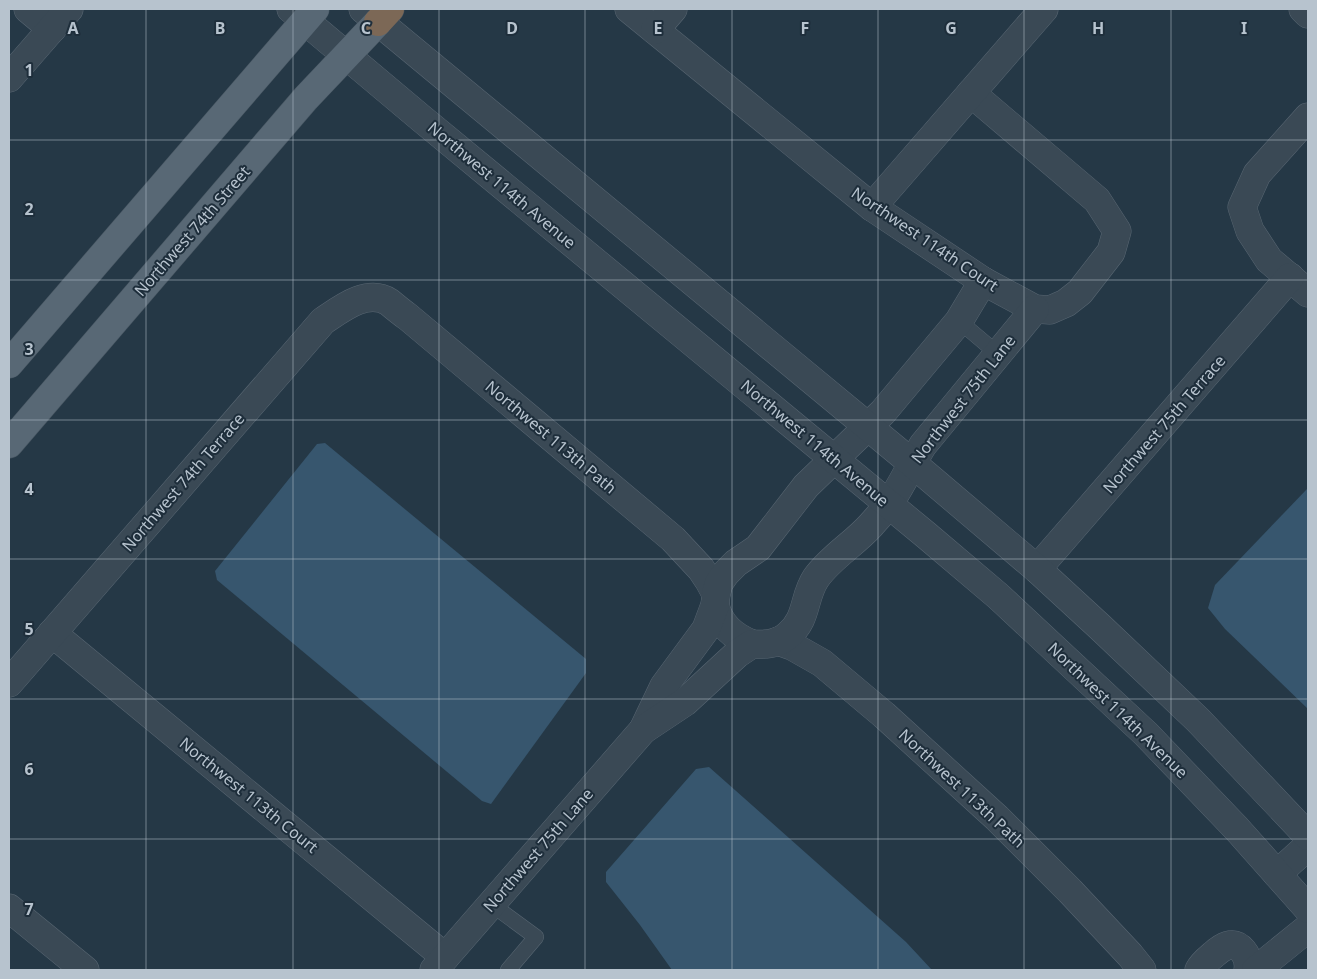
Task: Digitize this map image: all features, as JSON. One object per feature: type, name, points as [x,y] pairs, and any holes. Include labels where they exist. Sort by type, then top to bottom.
[{"type":"main road","points":[[9,364],[304,13]]},
{"type":"main road","name":"Northwest 74th Street","points":[[9,444],[306,98],[347,56],[377,13]]},
{"type":"street","points":[[28,9],[52,29]]},
{"type":"street","points":[[9,78],[69,9]]},
{"type":"street","name":"Northwest 114th Court","points":[[630,9],[872,207],[983,281],[1035,308]]},
{"type":"street","points":[[655,30],[673,9]]},
{"type":"street","points":[[872,207],[1044,9]]},
{"type":"street","points":[[1303,9],[1308,14]]},
{"type":"street","name":"Northwest 114th Avenue","points":[[304,13],[347,56],[834,458],[998,596],[1102,692],[1189,778],[1308,909]]},
{"type":"street","points":[[377,13],[1037,570],[1198,720],[1308,836]]},
{"type":"street","points":[[971,93],[1098,200],[1117,230],[1112,252],[1080,292],[1066,303],[1050,310],[1035,308]]},
{"type":"street","points":[[1299,285],[1269,260],[1250,231],[1242,207],[1257,174],[1308,116]]},
{"type":"street","name":"Northwest 75th Lane","points":[[643,730],[664,686],[706,629],[711,618],[719,583],[726,572],[758,548],[806,486],[883,412],[959,321],[983,281]]},
{"type":"street","name":"Northwest 75th Terrace","points":[[1037,570],[1299,285]]},
{"type":"street","name":"Northwest 113th Path","points":[[370,297],[387,301],[401,312],[673,539],[709,580],[715,599],[716,613],[731,632],[741,640],[792,646],[822,663],[884,715],[996,818],[1070,891],[1136,962]]},
{"type":"street","name":"Northwest 74th Terrace","points":[[9,684],[323,321],[351,303],[370,297]]},
{"type":"street","name":"Northwest 75th Lane","points":[[439,964],[643,730],[685,702],[737,654],[765,642],[787,636],[800,622],[810,586],[829,564],[869,527],[889,504],[923,445],[1035,308]]},
{"type":"street","name":"Northwest 113th Court","points":[[52,633],[439,964]]},
{"type":"street","points":[[1277,874],[1308,846]]},
{"type":"street","points":[[9,908],[85,970]]},
{"type":"street","points":[[1256,970],[1308,928]]},
{"type":"street","points":[[1199,970],[1221,948],[1230,944],[1239,947],[1246,954],[1249,964],[1248,970]]},
{"type":"lane","points":[[959,321],[998,354]]},
{"type":"lane","points":[[491,904],[536,937],[508,970]]},
{"type":"water","points":[[325,443],[586,659],[586,673],[491,804],[482,801],[217,580],[215,571],[317,444]]},
{"type":"water","points":[[1307,489],[1308,709],[1225,629],[1208,608],[1215,585]]},
{"type":"water","points":[[709,767],[906,942],[932,970],[672,970],[606,882],[606,872],[696,769]]}]
